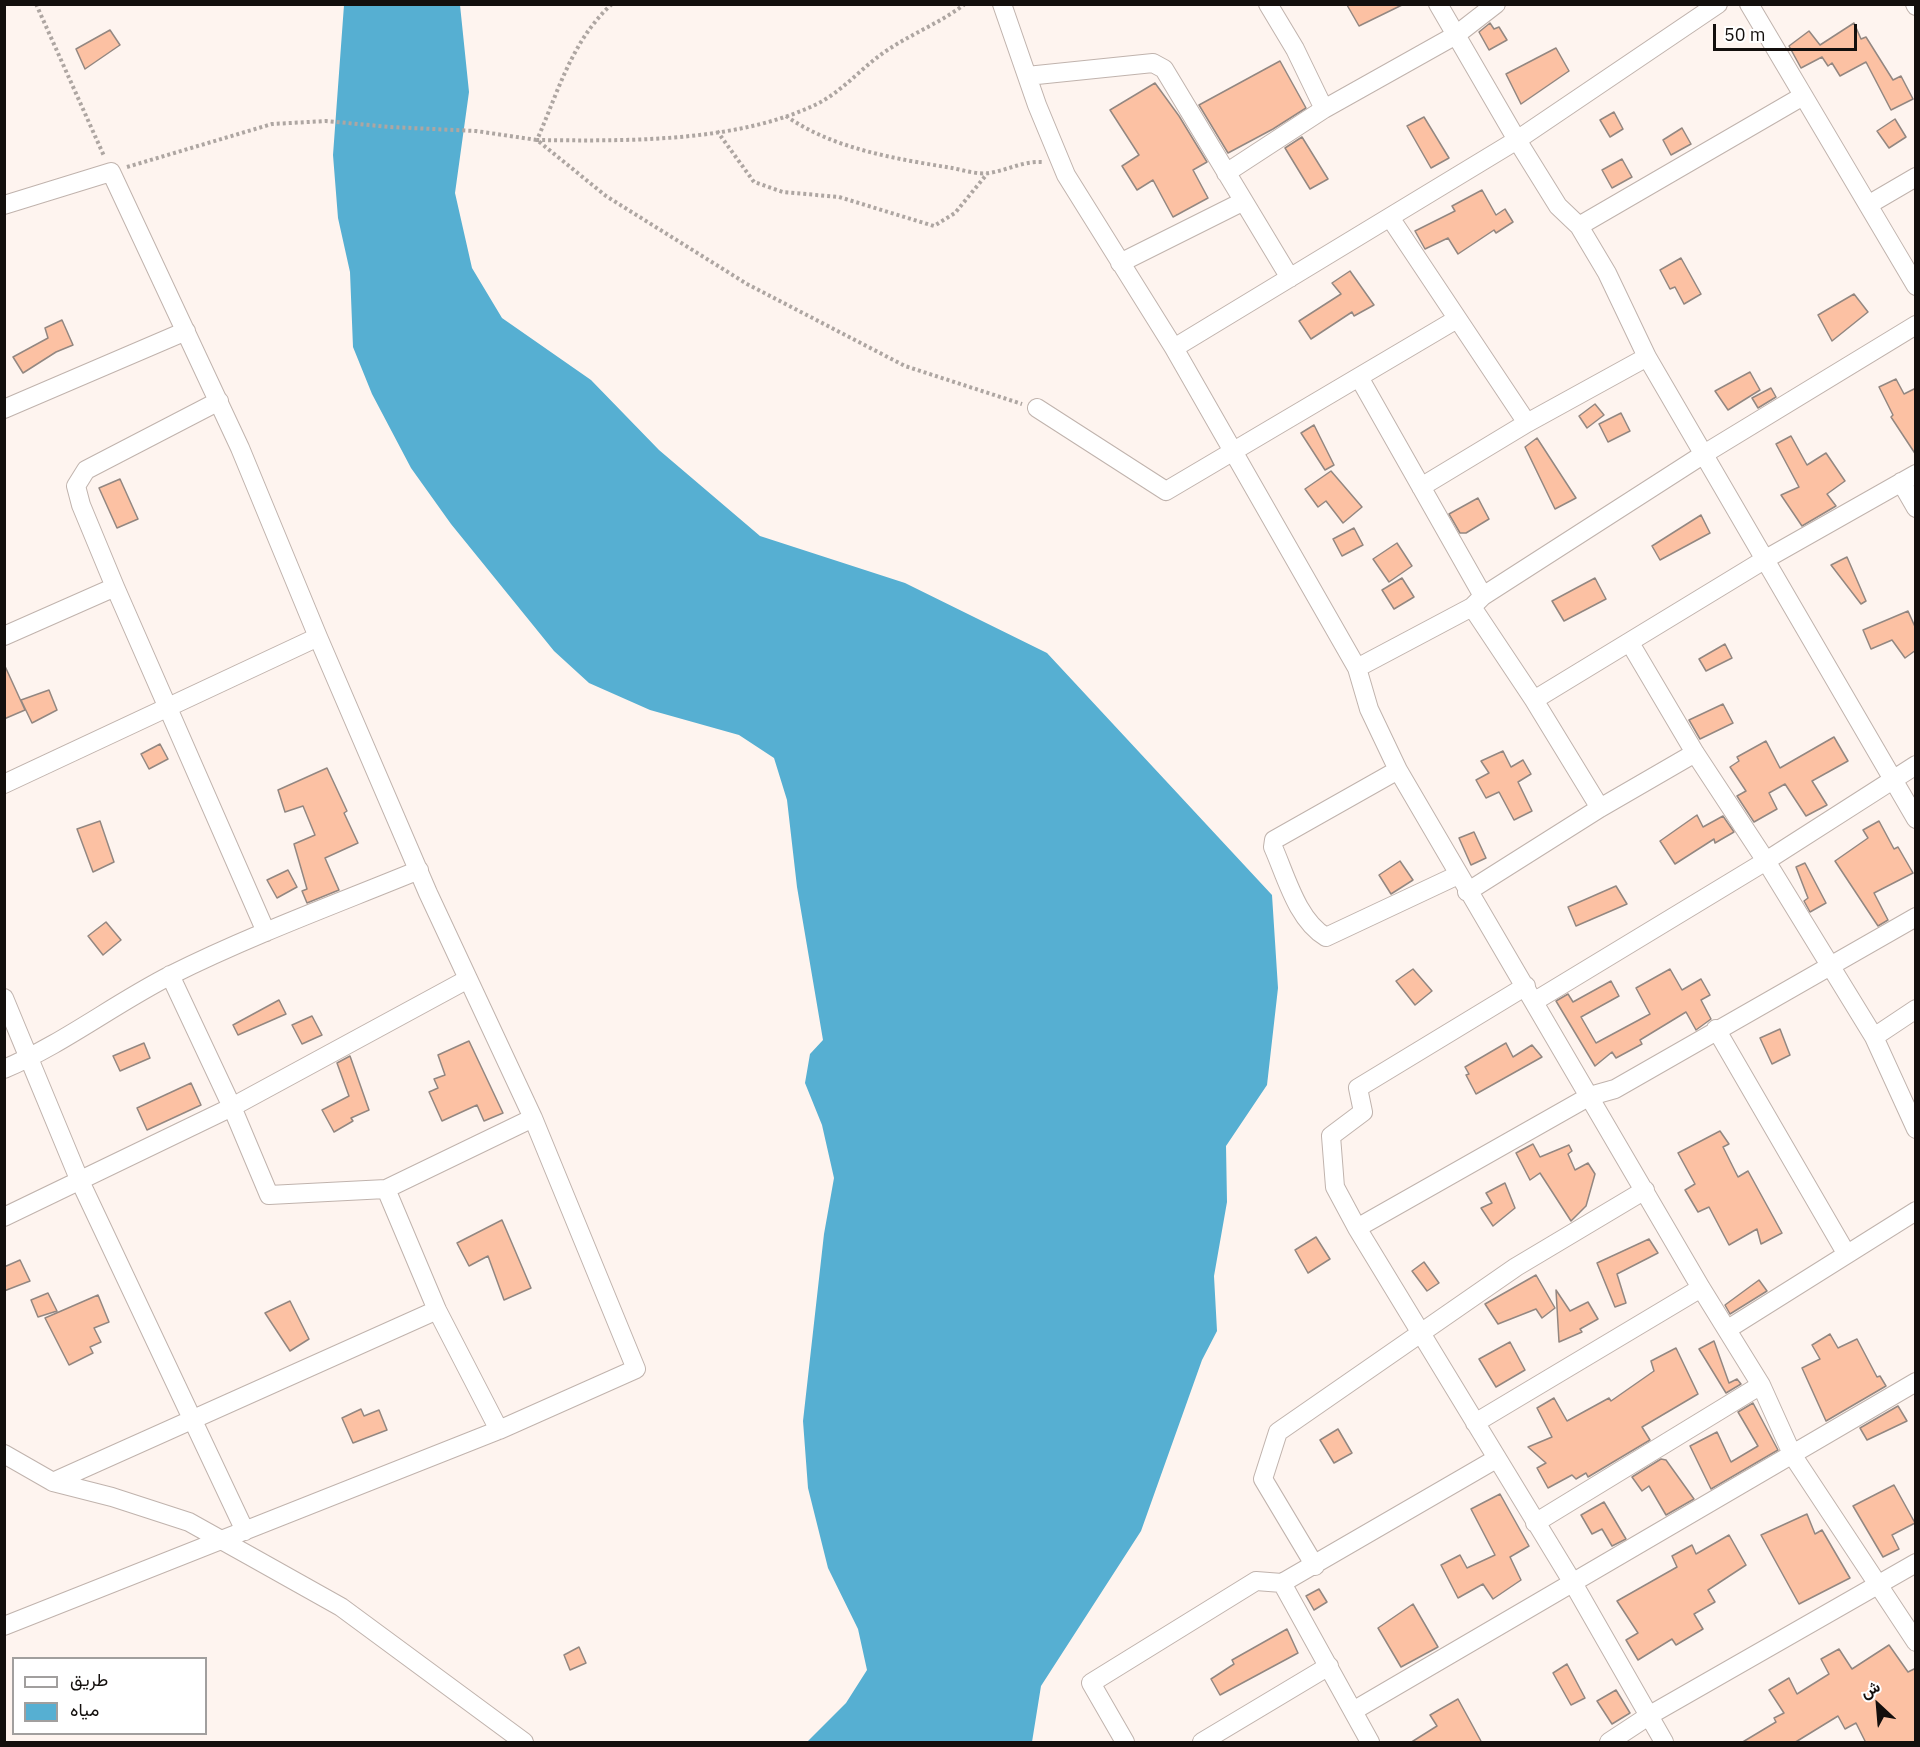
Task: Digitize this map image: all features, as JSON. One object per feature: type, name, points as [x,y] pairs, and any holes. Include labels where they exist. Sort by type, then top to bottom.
[{"type":"street","points":[[1002,4],[1066,175],[1174,348],[1357,668],[1369,709],[1398,770],[1467,892],[1530,993],[1701,1288],[1761,1385],[1793,1456],[1916,1642]]},
{"type":"street","points":[[1268,4],[1295,49],[1324,109]]},
{"type":"street","points":[[1438,4],[1558,206],[1579,226],[1607,273],[1647,357],[1667,387],[1764,560],[1916,819]]},
{"type":"street","points":[[1226,173],[1324,109],[1456,35],[1496,4]]},
{"type":"street","points":[[1174,348],[1391,219],[1517,140],[1718,4]]},
{"type":"street","points":[[1749,4],[1916,286]]},
{"type":"street","points":[[1028,76],[1153,63],[1164,69],[1242,202],[1290,278]]},
{"type":"street","points":[[1579,226],[1803,96]]},
{"type":"street","points":[[4,205],[111,172],[219,401],[419,870],[534,1118],[636,1369],[499,1430],[4,1626]]},
{"type":"street","points":[[1868,206],[1916,177]]},
{"type":"street","points":[[1120,263],[1242,202]]},
{"type":"street","points":[[1391,219],[1527,423]]},
{"type":"street","points":[[1037,408],[1166,491],[1360,379],[1457,319]]},
{"type":"street","points":[[1357,668],[1477,602],[1704,454],[1916,325]]},
{"type":"street","points":[[4,409],[186,331]]},
{"type":"street","points":[[1421,487],[1527,423],[1647,357]]},
{"type":"street","points":[[1360,379],[1421,487],[1477,602],[1600,808]]},
{"type":"street","points":[[219,401],[86,470],[76,486],[81,505],[115,587],[266,932]]},
{"type":"street","points":[[1534,700],[1764,560],[1908,478],[1916,508]]},
{"type":"street","points":[[4,636],[115,587]]},
{"type":"street","points":[[4,784],[318,637]]},
{"type":"street","points":[[1630,643],[1695,753],[1766,861],[1874,1037],[1916,1129]]},
{"type":"street","points":[[1467,892],[1600,808],[1695,753]]},
{"type":"street","points":[[1664,1743],[1650,1715],[1572,1583],[1357,1228],[1335,1187],[1331,1136],[1363,1112],[1358,1088],[1766,861],[1916,765]]},
{"type":"street","points":[[1398,770],[1274,840],[1273,847],[1297,903],[1326,938],[1458,875]]},
{"type":"street","points":[[4,1069],[30,1058],[170,975],[266,932],[419,870]]},
{"type":"street","points":[[1357,1228],[1590,1096],[1615,1089],[1716,1029],[1916,917]]},
{"type":"street","points":[[170,975],[232,1107],[269,1195],[386,1189],[534,1118]]},
{"type":"street","points":[[4,1217],[232,1107],[468,979]]},
{"type":"street","points":[[4,998],[79,1179],[245,1531]]},
{"type":"street","points":[[1874,1037],[1916,1009]]},
{"type":"street","points":[[1716,1029],[1846,1253]]},
{"type":"street","points":[[386,1189],[437,1310],[499,1430]]},
{"type":"street","points":[[1315,1566],[1263,1479],[1278,1431],[1516,1267],[1645,1190]]},
{"type":"street","points":[[1728,1329],[1916,1211]]},
{"type":"street","points":[[1475,1424],[1701,1288]]},
{"type":"street","points":[[53,1482],[437,1310]]},
{"type":"street","points":[[1353,1711],[1793,1456],[1916,1382]]},
{"type":"street","points":[[1535,1523],[1761,1385]]},
{"type":"street","points":[[4,1454],[53,1482],[189,1522],[222,1540],[341,1607],[524,1743]]},
{"type":"street","points":[[1125,1743],[1091,1683],[1256,1581],[1282,1583],[1315,1566],[1496,1459]]},
{"type":"street","points":[[1610,1743],[1650,1715],[1916,1563]]},
{"type":"street","points":[[1282,1583],[1370,1743]]},
{"type":"street","points":[[1202,1743],[1329,1666]]},
{"type":"path","points":[[36,4],[111,172],[272,124],[326,121],[476,131],[537,140],[610,140],[693,135],[717,131],[785,115],[817,104],[847,84],[866,65],[888,50],[965,4]]},
{"type":"path","points":[[537,140],[578,44],[597,18],[612,4]]},
{"type":"path","points":[[785,115],[799,125],[841,143],[922,163],[987,174],[1035,161],[1042,162],[1066,175]]},
{"type":"path","points":[[717,131],[754,182],[783,192],[839,196],[934,226],[955,213],[987,174]]},
{"type":"path","points":[[537,140],[606,196],[747,284],[904,366],[1037,408]]},
{"type":"water","points":[[344,5],[460,5],[469,92],[455,193],[472,268],[502,318],[591,380],[659,450],[760,536],[905,583],[1047,653],[1272,895],[1278,988],[1267,1085],[1226,1146],[1227,1202],[1214,1276],[1217,1331],[1202,1360],[1141,1531],[1041,1686],[1032,1742],[807,1742],[846,1703],[867,1670],[858,1629],[828,1568],[808,1488],[803,1421],[824,1234],[834,1178],[822,1125],[805,1083],[810,1054],[823,1040],[797,887],[787,800],[774,758],[739,735],[650,710],[589,683],[554,651],[451,524],[411,468],[372,394],[353,347],[350,272],[338,218],[333,155]]},
{"type":"building","points":[[1347,5],[1402,5],[1359,26]]},
{"type":"building","points":[[1490,23],[1494,29],[1499,27],[1507,40],[1489,50],[1479,32]]},
{"type":"building","points":[[1854,23],[1861,39],[1866,37],[1893,80],[1901,76],[1913,99],[1891,110],[1866,62],[1840,76],[1832,63],[1828,66],[1822,57],[1801,68],[1789,46],[1809,31],[1820,45]]},
{"type":"building","points":[[110,30],[120,45],[85,69],[76,49]]},
{"type":"building","points":[[1556,48],[1569,71],[1521,104],[1506,74]]},
{"type":"building","points":[[1280,61],[1306,108],[1228,153],[1199,105]]},
{"type":"building","points":[[1155,83],[1179,116],[1207,162],[1193,170],[1208,198],[1173,217],[1153,180],[1137,190],[1122,166],[1139,155],[1110,110]]},
{"type":"building","points":[[1614,112],[1623,129],[1610,137],[1600,120]]},
{"type":"building","points":[[1424,117],[1449,158],[1431,168],[1407,126]]},
{"type":"building","points":[[1895,119],[1906,137],[1889,148],[1877,131]]},
{"type":"building","points":[[1682,128],[1691,144],[1671,155],[1663,140]]},
{"type":"building","points":[[1302,137],[1328,179],[1310,189],[1285,148]]},
{"type":"building","points":[[1622,159],[1632,177],[1612,188],[1602,170]]},
{"type":"building","points":[[1482,190],[1496,215],[1505,209],[1513,222],[1496,233],[1494,230],[1458,254],[1448,238],[1425,249],[1415,231],[1455,211],[1452,206]]},
{"type":"building","points":[[1681,258],[1701,294],[1684,304],[1675,287],[1670,289],[1660,270]]},
{"type":"building","points":[[1350,271],[1374,305],[1354,316],[1352,312],[1311,339],[1299,321],[1341,294],[1332,283]]},
{"type":"building","points":[[1854,294],[1868,312],[1832,341],[1818,315]]},
{"type":"building","points":[[62,320],[73,345],[56,352],[23,373],[13,357],[48,338],[45,328]]},
{"type":"building","points":[[1750,372],[1760,390],[1728,410],[1715,391]]},
{"type":"building","points":[[1896,379],[1904,394],[1916,388],[1916,455],[1891,417],[1893,415],[1879,387]]},
{"type":"building","points":[[1771,388],[1776,397],[1758,408],[1752,398]]},
{"type":"building","points":[[1595,404],[1604,415],[1587,428],[1579,416]]},
{"type":"building","points":[[1621,413],[1630,431],[1608,442],[1599,424]]},
{"type":"building","points":[[1314,425],[1334,465],[1325,470],[1301,433]]},
{"type":"building","points":[[1791,436],[1807,465],[1826,453],[1845,481],[1827,494],[1836,506],[1802,526],[1781,495],[1799,487],[1776,444]]},
{"type":"building","points":[[1537,438],[1576,498],[1555,509],[1525,447]]},
{"type":"building","points":[[1331,471],[1362,507],[1343,523],[1326,501],[1318,507],[1305,489]]},
{"type":"building","points":[[120,479],[138,519],[117,528],[99,488]]},
{"type":"building","points":[[1478,498],[1489,519],[1466,533],[1460,533],[1449,514]]},
{"type":"building","points":[[1701,515],[1710,533],[1660,560],[1652,546]]},
{"type":"building","points":[[1354,528],[1363,545],[1342,556],[1333,539]]},
{"type":"building","points":[[1397,543],[1412,566],[1389,582],[1373,559]]},
{"type":"building","points":[[1847,557],[1866,601],[1861,604],[1831,565]]},
{"type":"building","points":[[1402,578],[1414,597],[1394,609],[1382,590]]},
{"type":"building","points":[[1595,578],[1606,599],[1564,621],[1552,601]]},
{"type":"building","points":[[1908,611],[1916,629],[1916,650],[1905,658],[1892,640],[1871,649],[1863,630]]},
{"type":"building","points":[[1725,644],[1732,658],[1706,671],[1699,659]]},
{"type":"building","points":[[4,664],[25,710],[4,719]]},
{"type":"building","points":[[49,690],[57,710],[32,723],[21,700]]},
{"type":"building","points":[[1723,704],[1733,723],[1700,739],[1689,720]]},
{"type":"building","points":[[1834,737],[1848,761],[1812,781],[1827,805],[1806,816],[1785,784],[1769,793],[1777,809],[1754,822],[1737,796],[1746,791],[1730,767],[1739,761],[1737,757],[1766,741],[1780,768]]},
{"type":"building","points":[[160,744],[168,759],[149,769],[141,754]]},
{"type":"building","points":[[1503,751],[1511,767],[1523,760],[1531,774],[1518,782],[1532,811],[1514,820],[1499,792],[1486,798],[1476,780],[1489,773],[1481,761]]},
{"type":"building","points":[[327,768],[347,811],[344,813],[358,843],[325,858],[339,890],[307,903],[302,891],[307,889],[294,844],[315,835],[303,806],[285,812],[278,790]]},
{"type":"building","points":[[1697,815],[1703,827],[1723,816],[1734,832],[1715,843],[1714,839],[1675,864],[1660,841]]},
{"type":"building","points":[[100,821],[114,862],[93,872],[77,829]]},
{"type":"building","points":[[1879,821],[1894,849],[1898,847],[1913,873],[1874,893],[1888,920],[1878,926],[1835,861],[1868,838],[1863,830]]},
{"type":"building","points":[[1474,832],[1486,858],[1471,865],[1459,838]]},
{"type":"building","points":[[1400,861],[1413,880],[1391,894],[1379,875]]},
{"type":"building","points":[[1805,863],[1826,903],[1810,912],[1804,901],[1808,898],[1796,867]]},
{"type":"building","points":[[288,870],[297,887],[277,898],[267,880]]},
{"type":"building","points":[[1616,886],[1627,904],[1576,926],[1568,907]]},
{"type":"building","points":[[106,922],[121,940],[103,955],[88,936]]},
{"type":"building","points":[[1413,969],[1432,991],[1415,1005],[1396,981]]},
{"type":"building","points":[[1670,969],[1682,990],[1701,979],[1710,995],[1701,1000],[1711,1019],[1696,1030],[1686,1012],[1640,1040],[1642,1044],[1616,1058],[1612,1052],[1595,1066],[1556,1001],[1568,994],[1573,1002],[1611,981],[1619,996],[1581,1017],[1596,1043],[1650,1014],[1636,988]]},
{"type":"building","points":[[279,1000],[286,1014],[238,1035],[233,1025]]},
{"type":"building","points":[[312,1016],[322,1035],[302,1044],[292,1025]]},
{"type":"building","points":[[1780,1029],[1790,1055],[1772,1064],[1760,1038]]},
{"type":"building","points":[[469,1041],[503,1113],[484,1121],[477,1105],[442,1121],[429,1092],[438,1088],[434,1079],[445,1075],[438,1055]]},
{"type":"building","points":[[144,1043],[150,1058],[120,1071],[113,1056]]},
{"type":"building","points":[[1506,1043],[1513,1057],[1532,1045],[1542,1057],[1476,1094],[1466,1075],[1469,1074],[1465,1067]]},
{"type":"building","points":[[350,1056],[369,1110],[351,1118],[353,1121],[334,1132],[322,1110],[349,1096],[337,1063]]},
{"type":"building","points":[[191,1083],[201,1105],[147,1130],[137,1108]]},
{"type":"building","points":[[1720,1131],[1729,1144],[1723,1147],[1738,1177],[1748,1171],[1782,1233],[1761,1244],[1757,1229],[1729,1245],[1709,1207],[1698,1212],[1685,1190],[1695,1184],[1678,1153]]},
{"type":"building","points":[[1533,1144],[1540,1157],[1569,1145],[1572,1151],[1568,1154],[1575,1170],[1588,1163],[1595,1174],[1586,1206],[1571,1221],[1540,1173],[1530,1180],[1516,1153]]},
{"type":"building","points":[[1505,1183],[1515,1208],[1493,1226],[1481,1208],[1492,1203],[1486,1193]]},
{"type":"building","points":[[502,1220],[531,1288],[504,1300],[488,1256],[469,1266],[457,1243]]},
{"type":"building","points":[[1316,1237],[1330,1259],[1308,1273],[1295,1250]]},
{"type":"building","points":[[1649,1239],[1658,1253],[1617,1274],[1626,1303],[1615,1307],[1597,1263]]},
{"type":"building","points":[[20,1260],[30,1281],[4,1291],[4,1267]]},
{"type":"building","points":[[1424,1262],[1439,1283],[1427,1291],[1412,1271]]},
{"type":"building","points":[[1536,1275],[1555,1308],[1542,1318],[1536,1309],[1498,1324],[1485,1304]]},
{"type":"building","points":[[1759,1280],[1767,1291],[1730,1314],[1725,1305]]},
{"type":"building","points":[[1556,1290],[1570,1311],[1588,1302],[1598,1319],[1580,1329],[1582,1332],[1559,1342]]},
{"type":"building","points":[[48,1293],[57,1311],[38,1317],[31,1300]]},
{"type":"building","points":[[98,1295],[109,1322],[94,1328],[101,1342],[90,1347],[93,1353],[69,1365],[45,1318]]},
{"type":"building","points":[[290,1301],[309,1339],[290,1351],[265,1313]]},
{"type":"building","points":[[1830,1334],[1838,1348],[1857,1339],[1877,1377],[1880,1376],[1886,1386],[1826,1421],[1802,1368],[1820,1359],[1812,1345]]},
{"type":"building","points":[[1714,1341],[1729,1383],[1737,1379],[1741,1384],[1726,1393],[1699,1349]]},
{"type":"building","points":[[1510,1342],[1525,1370],[1496,1387],[1479,1359]]},
{"type":"building","points":[[1676,1348],[1698,1394],[1642,1427],[1650,1440],[1588,1477],[1586,1473],[1576,1479],[1572,1475],[1548,1488],[1537,1468],[1546,1463],[1528,1447],[1552,1437],[1537,1408],[1554,1398],[1567,1421],[1609,1398],[1611,1401],[1654,1371],[1651,1361]]},
{"type":"building","points":[[1753,1403],[1778,1450],[1711,1489],[1690,1446],[1717,1432],[1731,1462],[1758,1446],[1738,1412]]},
{"type":"building","points":[[1898,1406],[1907,1421],[1867,1440],[1860,1428]]},
{"type":"building","points":[[361,1409],[364,1416],[379,1410],[387,1430],[353,1443],[342,1418]]},
{"type":"building","points":[[1338,1429],[1352,1453],[1334,1463],[1320,1440]]},
{"type":"building","points":[[1661,1459],[1666,1460],[1694,1499],[1666,1515],[1649,1486],[1642,1491],[1632,1477]]},
{"type":"building","points":[[1894,1485],[1915,1523],[1892,1535],[1899,1549],[1883,1557],[1853,1506]]},
{"type":"building","points":[[1500,1494],[1529,1546],[1510,1557],[1521,1580],[1493,1599],[1483,1584],[1458,1598],[1441,1565],[1460,1555],[1467,1568],[1495,1555],[1471,1509]]},
{"type":"building","points":[[1604,1502],[1626,1539],[1612,1546],[1602,1529],[1592,1534],[1581,1515]]},
{"type":"building","points":[[1807,1514],[1815,1534],[1822,1530],[1850,1578],[1799,1604],[1761,1535]]},
{"type":"building","points":[[1729,1535],[1746,1565],[1708,1590],[1715,1602],[1694,1614],[1703,1629],[1676,1645],[1672,1639],[1638,1660],[1626,1640],[1638,1633],[1617,1601],[1677,1567],[1672,1556],[1692,1545],[1696,1554]]},
{"type":"building","points":[[1319,1589],[1327,1602],[1314,1610],[1306,1596]]},
{"type":"building","points":[[1413,1604],[1438,1647],[1401,1667],[1378,1628]]},
{"type":"building","points":[[1287,1629],[1298,1653],[1220,1695],[1211,1679],[1234,1664],[1232,1660]]},
{"type":"building","points":[[1889,1645],[1908,1672],[1916,1668],[1916,1743],[1866,1743],[1856,1723],[1845,1729],[1838,1716],[1794,1743],[1741,1743],[1776,1722],[1774,1718],[1784,1713],[1769,1690],[1789,1678],[1797,1694],[1829,1674],[1821,1659],[1839,1649],[1852,1669]]},
{"type":"building","points":[[579,1647],[586,1663],[570,1670],[564,1655]]},
{"type":"building","points":[[1567,1664],[1585,1698],[1571,1705],[1553,1673]]},
{"type":"building","points":[[1616,1690],[1630,1713],[1612,1724],[1597,1701]]},
{"type":"building","points":[[1458,1699],[1482,1743],[1410,1743],[1437,1726],[1430,1715]]}]
